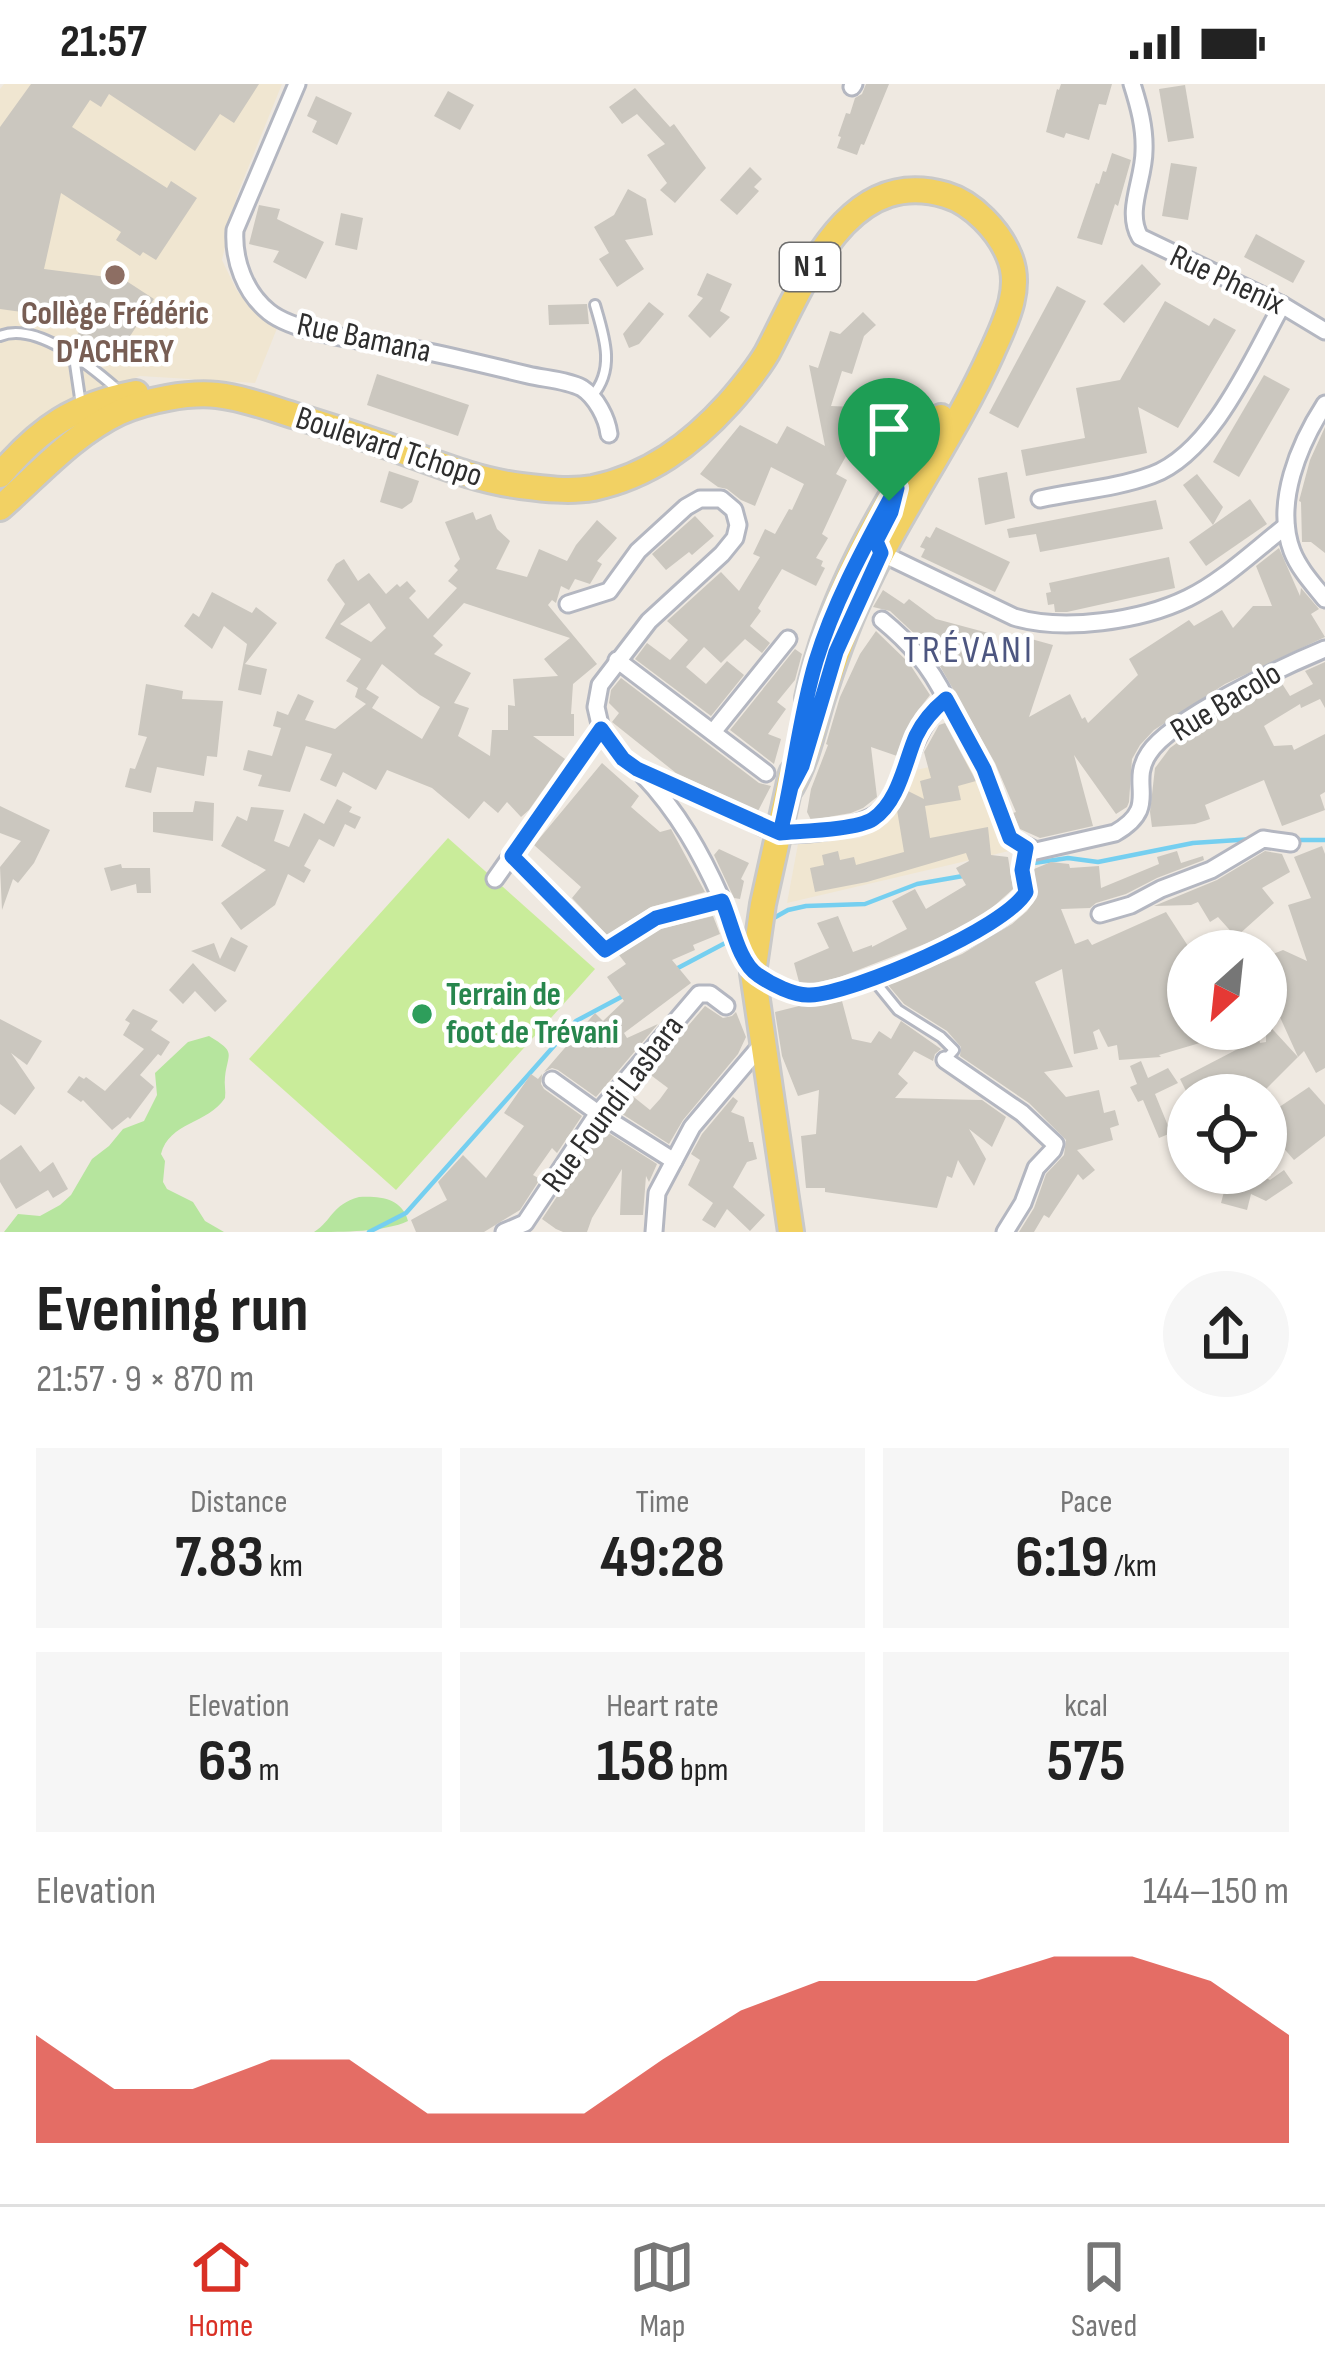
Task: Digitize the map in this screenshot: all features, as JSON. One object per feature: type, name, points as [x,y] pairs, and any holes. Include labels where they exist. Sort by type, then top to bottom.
[{"type":"main road","name":"Boulevard Tchopo","points":[[3,502],[106,419],[126,409],[214,394],[250,401],[454,472],[500,483],[548,490],[588,489],[627,478],[659,465],[695,438],[730,402],[764,358],[814,261],[857,210],[890,194],[920,189],[955,198],[991,228],[1003,242],[1014,270],[1005,324]]},
{"type":"main road","name":"N 1","points":[[791,1232],[750,957],[814,666],[854,568],[897,488],[1005,324]]},
{"type":"main road","name":"N 1","points":[[791,787],[802,766],[836,652],[881,553],[972,393],[1005,324]]},
{"type":"main road","name":"Boulevard Tchopo","points":[[0,476],[24,447],[82,407],[150,390],[192,395]]},
{"type":"main road","points":[[35,473],[24,464],[27,456],[73,424],[82,407]]},
{"type":"main road","name":"N 1","points":[[881,553],[876,541],[897,488]]},
{"type":"main road","points":[[854,568],[881,553]]},
{"type":"street","name":"Rue Bamana","points":[[297,84],[235,230],[240,268],[268,312],[321,332],[572,385],[591,397]]},
{"type":"street","name":"Rue Phenix","points":[[1132,84],[1143,124],[1144,154],[1133,215],[1136,232],[1325,331]]},
{"type":"street","points":[[1040,499],[1149,477],[1187,454],[1238,386],[1282,305]]},
{"type":"street","points":[[591,397],[606,418],[608,434]]},
{"type":"street","points":[[1325,404],[1297,458],[1286,526],[1298,565],[1325,599]]},
{"type":"street","points":[[568,604],[609,591],[638,550],[700,499],[721,500],[734,510],[735,538],[617,660],[600,685],[596,707],[601,729],[623,759],[666,800],[684,826],[750,957],[795,993],[809,996],[937,952],[1012,909],[1026,892],[1026,848],[1010,838],[984,769],[926,662],[881,620]]},
{"type":"street","points":[[881,553],[1014,617],[1075,625],[1135,615],[1189,598],[1286,526]]},
{"type":"street","points":[[713,732],[788,639]]},
{"type":"street","name":"Rue Bacolo","points":[[1026,848],[1045,851],[1126,826],[1142,807],[1144,760],[1170,732],[1236,692],[1325,649]]},
{"type":"street","points":[[617,660],[766,773]]},
{"type":"street","points":[[637,769],[780,833],[871,820],[885,808],[917,735],[946,699]]},
{"type":"street","points":[[495,879],[601,729]]},
{"type":"street","points":[[1100,914],[1211,870],[1263,839],[1292,843]]},
{"type":"street","points":[[512,856],[605,950],[656,918],[722,901]]},
{"type":"street","name":"Rue Foundi Lasbara","points":[[504,1232],[525,1223],[598,1113],[699,994],[710,994],[726,1006]]},
{"type":"street","points":[[654,1232],[657,1193],[692,1127],[764,1042]]},
{"type":"street","points":[[945,1060],[1022,1113],[1055,1144],[1036,1168],[1005,1232]]},
{"type":"street","points":[[552,1079],[674,1161]]},
{"type":"street","points":[[525,1223],[542,1232]]},
{"type":"lane","points":[[591,397],[605,373],[607,347],[595,305]]},
{"type":"lane","points":[[0,336],[22,332],[46,341],[94,369],[123,395]]},
{"type":"lane","points":[[74,356],[82,407]]},
{"type":"lane","points":[[872,978],[898,1010],[954,1050],[945,1060]]},
{"type":"shaded area","name":"Collège Frédéric D'ACHERY","points":[[4,84],[282,84],[237,195],[222,260],[250,308],[278,326],[255,383],[140,376],[73,402],[0,466],[0,89]]},
{"type":"shaded area","points":[[972,757],[1009,851],[787,903],[798,844],[860,838],[885,820],[912,771]]},
{"type":"green space","name":"Terrain de foot de Trévani","points":[[448,838],[595,969],[396,1190],[249,1059]]},
{"type":"green space","points":[[209,1036],[229,1053],[225,1098],[165,1143],[163,1182],[224,1232],[4,1232],[18,1214],[40,1216],[71,1195],[92,1159],[123,1129],[144,1121],[157,1095],[155,1073],[188,1042]]},
{"type":"green space","points":[[359,1197],[395,1203],[408,1221],[376,1229],[314,1232],[343,1204]]},
{"type":"building","points":[[31,84],[259,84],[234,123],[220,114],[195,151],[109,94],[101,107],[90,100],[72,127],[167,188],[171,181],[197,198],[156,260],[116,240],[121,232],[61,193],[44,269],[107,277],[111,271],[154,299],[114,361],[77,335],[87,321],[0,309],[0,127]]},
{"type":"building","points":[[866,84],[889,84],[857,155],[837,148],[838,136],[846,113],[850,114]]},
{"type":"building","points":[[1061,84],[1112,84],[1106,105],[1099,104],[1089,140],[1046,132]]},
{"type":"building","points":[[1185,85],[1194,138],[1168,142],[1159,89]]},
{"type":"building","points":[[635,88],[670,127],[674,124],[706,168],[675,203],[660,190],[667,183],[647,155],[665,144],[637,114],[622,124],[609,107]]},
{"type":"building","points":[[448,91],[474,105],[460,130],[434,116]]},
{"type":"building","points":[[316,96],[352,113],[337,145],[312,132],[317,121],[307,116]]},
{"type":"building","points":[[1112,153],[1131,160],[1102,245],[1077,238]]},
{"type":"building","points":[[1171,163],[1197,167],[1188,220],[1162,216]]},
{"type":"building","points":[[750,167],[762,179],[754,187],[759,191],[737,215],[720,200]]},
{"type":"building","points":[[628,189],[646,199],[653,235],[625,240],[644,269],[617,287],[599,259],[609,253],[594,227],[614,215]]},
{"type":"building","points":[[259,205],[280,209],[277,219],[324,242],[306,279],[273,262],[279,251],[249,244]]},
{"type":"building","points":[[341,213],[363,218],[357,250],[335,245]]},
{"type":"building","points":[[1256,234],[1305,261],[1293,283],[1244,257]]},
{"type":"building","points":[[1142,264],[1161,284],[1124,323],[1103,304]]},
{"type":"building","points":[[707,273],[732,284],[720,311],[730,317],[710,338],[688,316],[703,298],[697,295]]},
{"type":"building","points":[[1057,286],[1086,301],[1018,428],[989,413]]},
{"type":"building","points":[[1165,301],[1209,326],[1214,318],[1236,330],[1178,428],[1138,407],[1147,453],[1026,476],[1021,450],[1085,438],[1076,388],[1120,380]]},
{"type":"building","points":[[649,302],[664,314],[639,344],[629,348],[623,334]]},
{"type":"building","points":[[587,304],[589,324],[549,325],[548,305]]},
{"type":"building","points":[[863,312],[876,325],[864,336],[852,374],[842,371],[831,406],[854,407],[855,428],[869,435],[863,447],[854,442],[836,474],[847,480],[822,534],[828,538],[816,558],[825,568],[816,586],[782,569],[750,626],[770,643],[762,653],[745,639],[721,663],[704,647],[686,667],[706,684],[727,661],[744,675],[711,716],[635,659],[647,643],[670,660],[688,640],[667,621],[721,572],[739,591],[760,557],[753,554],[765,529],[775,534],[804,484],[771,467],[755,506],[700,474],[740,425],[777,444],[787,426],[825,446],[809,365],[818,368],[830,331],[840,334]]},
{"type":"building","points":[[377,374],[469,405],[458,436],[367,405]]},
{"type":"building","points":[[1264,375],[1290,389],[1239,477],[1213,462]]},
{"type":"building","points":[[1325,427],[1325,553],[1311,542],[1302,542],[1299,501]]},
{"type":"building","points":[[389,471],[419,481],[412,502],[402,509],[380,502]]},
{"type":"building","points":[[1007,472],[1015,518],[985,525],[978,478]]},
{"type":"building","points":[[1197,474],[1223,507],[1213,525],[1183,485]]},
{"type":"building","points":[[1250,499],[1267,524],[1206,566],[1189,542]]},
{"type":"building","points":[[1156,500],[1163,529],[1040,552],[1036,534],[1009,538],[1007,529]]},
{"type":"building","points":[[473,512],[476,520],[491,514],[497,529],[510,541],[496,569],[527,577],[539,549],[567,561],[597,520],[617,538],[597,561],[602,564],[590,584],[575,579],[569,590],[561,586],[556,603],[552,600],[548,605],[597,664],[573,684],[574,736],[533,736],[565,759],[529,810],[521,817],[507,802],[498,813],[484,801],[469,819],[432,788],[387,770],[376,790],[343,772],[336,787],[320,780],[332,754],[306,746],[290,792],[258,786],[262,775],[243,770],[248,750],[272,756],[281,728],[273,726],[277,711],[288,715],[298,694],[314,701],[305,720],[335,729],[366,704],[355,697],[358,688],[346,681],[361,659],[325,638],[345,604],[327,580],[336,564],[344,559],[358,581],[369,573],[386,594],[407,581],[416,591],[409,598],[428,619],[457,588],[448,581],[460,559],[445,522]],"holes":[[[369,603],[386,628],[371,642],[340,624]],[[464,603],[570,638],[544,659],[558,676],[513,679],[515,706],[508,705],[508,730],[492,730],[490,756],[458,736],[469,708],[454,703],[471,673],[434,654],[443,645],[433,636]],[[382,664],[440,707],[422,739],[372,708],[379,697],[366,689]]]},
{"type":"building","points":[[695,516],[714,536],[666,570],[652,554]]},
{"type":"building","points":[[936,527],[1010,562],[995,592],[921,557],[925,549],[920,547]]},
{"type":"building","points":[[1279,548],[1300,596],[1301,588],[1319,609],[1311,614],[1325,637],[1225,684],[1154,730],[1132,759],[1129,802],[1116,814],[1074,755],[1093,826],[1040,838],[1020,829],[995,763],[936,659],[890,611],[873,607],[883,590],[904,604],[909,599],[936,619],[992,634],[987,643],[1017,657],[1024,637],[1053,645],[1029,717],[1070,694],[1088,723],[1138,675],[1129,659],[1189,620],[1194,626],[1222,610],[1233,628],[1253,606],[1272,606],[1256,566]]},
{"type":"building","points":[[1169,557],[1175,588],[1067,612],[1055,612],[1054,604],[1048,605],[1049,583]]},
{"type":"building","points":[[212,592],[252,613],[256,607],[277,623],[245,664],[267,669],[261,695],[238,690],[247,644],[224,626],[212,649],[184,626],[193,613],[199,617]]},
{"type":"building","points":[[876,631],[909,663],[930,695],[915,714],[897,756],[871,747],[877,797],[851,813],[811,820],[807,812],[811,789],[840,697]]},
{"type":"building","points":[[795,649],[802,654],[795,680],[777,702],[786,709],[768,734],[781,739],[774,764],[730,730]]},
{"type":"building","points":[[1325,662],[1325,708],[1320,699],[1301,708],[1300,704],[1264,726],[1274,746],[1292,745],[1294,750],[1325,734],[1325,792],[1320,795],[1325,810],[1282,826],[1264,780],[1205,805],[1210,819],[1152,827],[1155,768],[1170,748],[1210,719],[1281,682],[1290,696],[1313,684],[1305,671]]},
{"type":"building","points":[[621,678],[759,783],[771,786],[758,811],[676,773],[612,722],[619,713],[609,703],[611,690]]},
{"type":"building","points":[[146,684],[183,691],[182,699],[223,701],[217,757],[207,756],[204,776],[157,767],[151,793],[125,787],[147,737],[138,735]]},
{"type":"building","points":[[945,723],[976,781],[958,786],[961,800],[925,806],[930,838],[988,827],[991,855],[1008,857],[1013,889],[984,915],[935,940],[840,977],[799,982],[794,963],[829,948],[817,923],[838,916],[853,952],[907,929],[892,901],[915,889],[926,909],[966,885],[956,868],[969,861],[966,853],[815,892],[810,868],[824,865],[822,855],[838,851],[840,860],[854,857],[856,865],[904,852],[897,810],[908,791],[924,799],[920,781],[931,778],[924,752],[939,725]]},
{"type":"building","points":[[602,763],[639,796],[631,807],[660,832],[671,829],[705,892],[651,907],[607,935],[572,898],[581,887],[534,845]]},
{"type":"building","points":[[337,799],[361,817],[355,829],[345,824],[334,847],[319,839],[304,866],[311,870],[304,883],[288,874],[275,905],[241,930],[221,903],[266,870],[221,846],[237,816],[247,821],[251,807],[284,810],[274,841],[289,847],[304,813],[324,824]]},
{"type":"building","points":[[195,801],[214,803],[213,841],[153,832],[153,812],[193,812]]},
{"type":"building","points":[[0,806],[50,830],[34,863],[18,883],[13,879],[2,910],[0,867],[21,841],[0,833]]},
{"type":"building","points":[[1322,846],[1325,854],[1325,1068],[1316,1073],[1304,1051],[1298,1057],[1287,1033],[1287,952],[1307,961],[1288,905],[1311,898],[1294,857]]},
{"type":"building","points":[[719,849],[749,863],[741,879],[740,899],[734,898],[714,855]]},
{"type":"building","points":[[1177,851],[1181,863],[1203,856],[1204,860],[1090,908],[1061,909],[1075,944],[1088,939],[1092,945],[1166,912],[1178,930],[1167,930],[1167,1050],[1176,1050],[1161,1057],[1119,1060],[1117,1045],[1108,1047],[1099,1029],[1093,1032],[1098,1049],[1074,1054],[1062,969],[1035,982],[1073,1067],[1044,1072],[1066,1097],[1099,1090],[1104,1113],[1115,1110],[1119,1125],[1110,1128],[1113,1140],[1077,1150],[1095,1170],[1083,1180],[1078,1174],[1034,1232],[1019,1232],[1046,1174],[1064,1155],[1066,1140],[1029,1103],[960,1056],[961,1047],[947,1031],[904,1004],[888,985],[962,954],[1012,924],[1037,896],[1034,869],[1051,862],[1070,868],[1099,866],[1101,888],[1159,864],[1157,857]]},
{"type":"building","points":[[1265,851],[1282,854],[1290,872],[1262,888],[1274,903],[1244,930],[1230,930],[1218,917],[1210,922],[1198,902],[1154,906],[1217,880]]},
{"type":"building","points":[[121,864],[122,868],[150,868],[151,893],[137,893],[136,884],[111,891],[104,868]]},
{"type":"building","points":[[713,916],[720,934],[672,960],[691,983],[624,1033],[627,1038],[658,1024],[596,1097],[558,1070],[544,1072],[595,1013],[603,1021],[624,1001],[607,977],[626,964],[619,955],[660,929]]},
{"type":"building","points":[[231,937],[248,946],[235,972],[191,951],[214,943],[220,959]]},
{"type":"building","points":[[193,963],[227,1001],[215,1012],[195,991],[183,1004],[169,990]]},
{"type":"building","points":[[842,1001],[852,1039],[871,1043],[879,1031],[891,1039],[901,1021],[941,1049],[933,1061],[914,1051],[898,1074],[908,1083],[895,1098],[982,1100],[1006,1117],[992,1147],[969,1129],[986,1159],[974,1186],[958,1160],[952,1178],[947,1176],[937,1208],[806,1188],[801,1136],[816,1134],[819,1090],[798,1096],[782,1056],[775,1012]]},
{"type":"building","points":[[705,1006],[723,1018],[736,1012],[746,1037],[669,1144],[616,1110],[630,1094],[650,1110],[660,1099],[668,1088],[648,1073]]},
{"type":"building","points":[[133,1009],[158,1021],[151,1030],[170,1042],[140,1075],[154,1087],[130,1119],[112,1130],[83,1100],[67,1092],[79,1076],[105,1091],[144,1049],[123,1035]]},
{"type":"building","points":[[0,1019],[42,1041],[27,1065],[11,1053],[35,1088],[15,1115],[0,1104]]},
{"type":"building","points":[[1287,1045],[1298,1057],[1281,1074],[1190,1074],[1236,1050],[1287,1050]]},
{"type":"building","points":[[1141,1061],[1148,1078],[1168,1068],[1172,1074],[1167,1074],[1167,1088],[1155,1094],[1167,1135],[1159,1138],[1143,1100],[1138,1102],[1130,1087],[1137,1084],[1130,1066]]},
{"type":"building","points":[[531,1074],[538,1079],[542,1074],[544,1089],[582,1116],[557,1153],[552,1148],[533,1175],[540,1179],[520,1210],[484,1232],[416,1232],[411,1220],[447,1200],[438,1182],[463,1155],[486,1178],[524,1126],[504,1113]]},
{"type":"building","points":[[1309,1087],[1325,1105],[1325,1136],[1294,1160],[1287,1152],[1287,1102]]},
{"type":"building","points":[[733,1097],[738,1101],[731,1112],[744,1117],[757,1159],[747,1162],[733,1187],[765,1215],[750,1231],[727,1209],[715,1228],[702,1220],[713,1203],[688,1185],[700,1160],[691,1154]]},
{"type":"building","points":[[602,1129],[657,1164],[649,1182],[646,1176],[643,1215],[620,1215],[622,1169],[587,1232],[563,1232],[542,1219]]},
{"type":"building","points":[[21,1145],[40,1172],[53,1162],[68,1189],[53,1198],[48,1190],[16,1209],[0,1182],[0,1160]]},
{"type":"building","points":[[1223,1194],[1251,1194],[1247,1210],[1221,1203]]},
{"type":"waterway","points":[[1027,864],[1068,858],[1098,862],[1193,843],[1253,839]]},
{"type":"waterway","points":[[1295,840],[1325,840]]},
{"type":"waterway","points":[[772,919],[806,906],[865,904],[917,884],[963,876]]},
{"type":"waterway","points":[[676,969],[729,941]]},
{"type":"waterway","points":[[369,1232],[406,1213],[576,1021],[623,996]]},
{"type":"place","name":"Collège Frédéric D'ACHERY","points":[[115,275]]},
{"type":"place","name":"Terrain de foot de Trévani","points":[[422,1014]]},
{"type":"district","name":"TRÉVANI","points":[[969,650]]},
{"type":"route","points":[[889,501],[842,593],[814,666],[780,833],[637,769],[623,759],[601,729],[512,856],[605,950],[656,918],[722,901],[753,973],[809,996],[856,984],[937,952],[1022,901],[1026,848],[1010,838],[984,769],[946,699],[917,735],[885,808],[871,820],[780,833],[836,652],[881,553],[876,541],[897,488],[889,501]]}]
